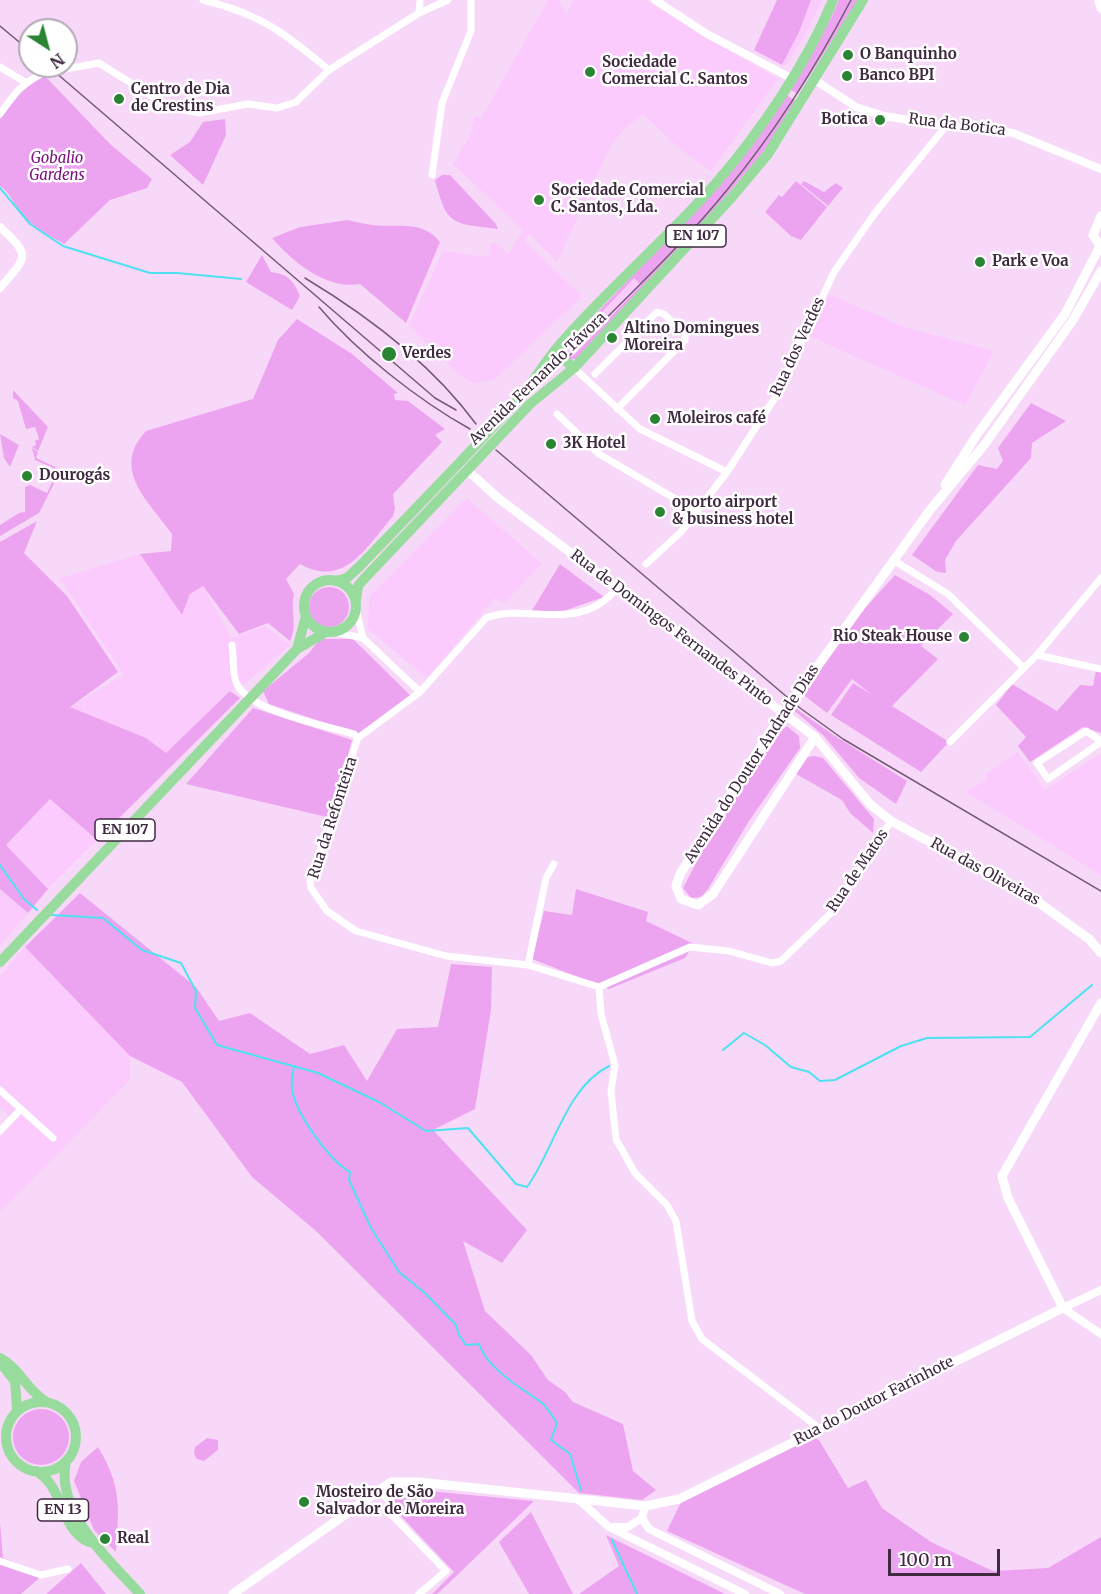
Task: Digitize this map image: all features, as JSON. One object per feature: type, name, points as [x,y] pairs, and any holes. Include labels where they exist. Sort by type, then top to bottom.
[{"type":"main road","name":"Avenida Fernando Távora","points":[[356,605],[362,581],[463,466],[561,343],[715,183],[750,140],[822,26],[833,0]]},
{"type":"main road","name":"Avenida Fernando Távora","points":[[335,581],[347,578],[354,572],[463,466],[530,404],[574,368],[751,175],[815,80],[863,0]]},
{"type":"main road","points":[[1100,247],[1093,235],[1101,216]]},
{"type":"main road","name":"Avenida do Doutor Andrade Dias","points":[[930,510],[966,451],[1065,314],[1100,247]]},
{"type":"main road","name":"Avenida do Doutor Andrade Dias","points":[[815,737],[712,894],[698,905],[688,903],[677,893],[680,874],[696,844],[813,671],[930,510],[974,458],[1073,320],[1101,271]]},
{"type":"main road","points":[[561,343],[561,357],[574,368]]},
{"type":"main road","name":"Rua de Domingos Fernandes Pinto","points":[[463,466],[498,498],[815,737],[870,804],[891,821]]},
{"type":"main road","name":"EN 107","points":[[297,649],[306,616],[305,600],[309,591],[323,581],[335,581]]},
{"type":"main road","points":[[335,581],[347,586],[356,605]]},
{"type":"main road","name":"EN 107","points":[[0,962],[297,649],[349,624],[356,605]]},
{"type":"main road","points":[[306,616],[317,629],[330,632]]},
{"type":"main road","name":"Rua das Oliveiras","points":[[891,821],[1027,894],[1089,939],[1101,953]]},
{"type":"main road","points":[[1063,1308],[1008,1198],[1002,1176],[1101,1004]]},
{"type":"main road","name":"Rua do Doutor Farinhote","points":[[233,1594],[391,1482],[401,1481],[645,1506],[679,1499],[1063,1308]]},
{"type":"main road","points":[[0,1358],[16,1368],[32,1391],[45,1401]]},
{"type":"main road","points":[[0,1364],[15,1381],[16,1412]]},
{"type":"main road","points":[[0,1418],[29,1404],[45,1401]]},
{"type":"main road","name":"EN 13","points":[[45,1401],[60,1407],[74,1424],[75,1445],[66,1461],[63,1478],[81,1526],[95,1545],[140,1594]]},
{"type":"main road","name":"EN 13","points":[[16,1412],[3,1438],[16,1462],[36,1471],[57,1492],[72,1527],[85,1540],[95,1545]]},
{"type":"main road","points":[[36,1471],[50,1471],[66,1461]]},
{"type":"street","points":[[203,0],[238,9],[282,31],[329,70]]},
{"type":"street","points":[[419,13],[420,0]]},
{"type":"street","points":[[0,114],[25,82],[43,73],[99,63],[169,107],[199,113],[248,104],[277,108],[286,106],[303,97],[329,70],[419,13],[448,0]]},
{"type":"street","points":[[432,175],[442,103],[471,31],[471,0]]},
{"type":"street","points":[[655,0],[707,34],[791,78]]},
{"type":"street","points":[[1098,0],[1101,9]]},
{"type":"street","points":[[0,67],[25,82]]},
{"type":"street","name":"Rua da Botica","points":[[815,80],[856,107],[885,116],[946,126],[975,127],[1013,133],[1101,169]]},
{"type":"street","name":"Rua dos Verdes","points":[[646,564],[681,532],[727,472],[778,393],[834,272],[875,213],[946,126]]},
{"type":"street","points":[[0,227],[20,245],[23,254],[21,264],[0,288]]},
{"type":"street","points":[[595,374],[657,312],[664,314],[685,334],[685,340],[617,410]]},
{"type":"street","points":[[574,368],[640,429],[727,472]]},
{"type":"street","points":[[557,414],[599,454],[696,511]]},
{"type":"street","points":[[893,560],[948,594],[1023,668]]},
{"type":"street","points":[[950,742],[1037,655],[1101,578]]},
{"type":"street","points":[[232,645],[236,682],[240,690],[250,699],[266,707],[354,734],[358,738],[420,692],[486,618],[501,613],[547,616],[569,614],[610,597],[617,588]]},
{"type":"street","points":[[356,605],[363,638]]},
{"type":"street","points":[[330,632],[363,638],[420,692]]},
{"type":"street","points":[[1037,655],[1101,669]]},
{"type":"street","points":[[1086,731],[1101,742],[1048,779],[1037,764],[1086,731]]},
{"type":"street","name":"Rua da Refonteira","points":[[358,738],[310,880],[311,888],[327,911],[356,931],[438,954],[528,965],[598,987]]},
{"type":"street","name":"Rua de Matos","points":[[598,987],[690,947],[729,951],[772,963],[781,961],[833,911],[891,821]]},
{"type":"street","points":[[528,965],[546,878],[554,864]]},
{"type":"street","points":[[598,987],[601,1014],[615,1065],[611,1091],[616,1139],[635,1173],[667,1205],[676,1221],[692,1321],[702,1339],[819,1428]]},
{"type":"street","points":[[0,1090],[53,1138]]},
{"type":"street","points":[[0,1131],[21,1109]]},
{"type":"street","name":"Rua do Doutor Farinhote","points":[[1063,1308],[1101,1290]]},
{"type":"street","points":[[1063,1308],[1101,1334]]},
{"type":"street","points":[[380,1490],[392,1504],[390,1513],[446,1570],[419,1594]]},
{"type":"street","points":[[579,1500],[609,1527],[745,1594]]},
{"type":"street","points":[[609,1527],[628,1527],[642,1518],[645,1506]]},
{"type":"street","points":[[642,1518],[650,1529],[780,1594]]},
{"type":"street","points":[[0,1561],[41,1575],[68,1569]]},
{"type":"shaded area","name":"Sociedade Comercial C. Santos, Lda.","points":[[548,0],[559,0],[566,15],[573,0],[645,0],[778,79],[711,171],[680,149],[643,114],[625,128],[611,145],[557,262],[529,234],[524,241],[582,296],[494,380],[473,383],[460,375],[409,326],[443,251],[479,256],[490,255],[490,244],[495,242],[508,254],[523,230],[453,164],[470,135],[475,116],[481,119]]},
{"type":"shaded area","points":[[811,0],[822,0],[804,37],[786,65],[782,65],[799,32]]},
{"type":"shaded area","points":[[634,278],[641,285],[572,357],[565,351]]},
{"type":"shaded area","points":[[829,294],[904,327],[994,351],[965,405],[807,335]]},
{"type":"shaded area","points":[[467,498],[542,564],[504,603],[495,598],[427,678],[368,629],[369,597]]},
{"type":"shaded area","points":[[140,554],[182,614],[192,590],[203,586],[231,638],[265,626],[290,645],[246,683],[230,691],[166,753],[146,738],[70,707],[124,675],[64,584],[58,579]]},
{"type":"shaded area","points":[[1018,752],[1045,790],[1101,753],[1101,875],[966,792],[988,779],[986,774]]},
{"type":"shaded area","points":[[50,799],[97,840],[48,889],[6,845]]},
{"type":"shaded area","points":[[0,889],[28,913],[0,946]]},
{"type":"shaded area","points":[[25,947],[130,1056],[130,1080],[0,1212],[0,1131],[11,1117],[0,1107],[0,976]]},
{"type":"green space","points":[[777,0],[811,0],[799,32],[782,65],[754,50]]},
{"type":"green space","points":[[839,0],[858,0],[798,94],[789,89],[831,18]]},
{"type":"green space","name":"Gobalio Gardens","points":[[40,78],[47,78],[110,144],[152,179],[147,188],[110,200],[64,244],[24,218],[7,192],[0,186],[0,119],[21,92]]},
{"type":"green space","points":[[786,95],[798,102],[765,150],[692,236],[689,233],[685,238],[677,230]]},
{"type":"green space","points":[[225,119],[226,135],[203,185],[170,155],[190,142],[203,122]]},
{"type":"green space","points":[[442,175],[450,175],[496,224],[498,229],[461,223],[448,215],[435,180]]},
{"type":"green space","points":[[796,181],[827,207],[801,240],[791,236],[765,212],[779,195],[782,197]]},
{"type":"green space","points":[[804,181],[824,192],[836,183],[843,188],[828,206],[801,184]]},
{"type":"green space","points":[[348,220],[372,225],[417,227],[433,235],[440,242],[406,323],[360,284],[335,283],[311,272],[300,265],[272,238],[300,227]]},
{"type":"green space","points":[[675,237],[682,244],[576,359],[568,360],[563,348],[669,238],[672,241]],"holes":[[[634,278],[641,285],[572,357],[565,351]]]},
{"type":"green space","points":[[262,255],[271,272],[290,279],[295,286],[300,296],[292,310],[246,282]]},
{"type":"green space","points":[[297,319],[352,354],[398,393],[394,394],[395,400],[408,401],[445,429],[435,435],[442,442],[393,494],[395,509],[393,516],[354,561],[342,568],[330,571],[316,570],[300,564],[286,579],[294,594],[293,630],[290,641],[268,623],[239,634],[203,586],[190,594],[182,615],[140,554],[171,551],[172,534],[137,485],[132,472],[132,459],[136,445],[146,431],[253,399],[278,340]]},
{"type":"green space","points":[[13,390],[48,427],[38,451],[32,447],[39,439],[35,427],[26,429],[18,401],[13,398]]},
{"type":"green space","points":[[1031,403],[1066,421],[1032,443],[1031,458],[956,541],[945,560],[946,573],[937,572],[912,555],[978,465],[997,469],[1003,461],[998,448]]},
{"type":"green space","points":[[0,434],[19,445],[10,467],[4,458]]},
{"type":"green space","points":[[32,448],[38,452],[36,458],[61,470],[39,513],[0,536],[0,525],[19,513],[25,512],[25,487],[30,485],[47,493],[58,470],[35,460]]},
{"type":"green space","points":[[37,521],[24,553],[67,596],[118,672],[70,707],[146,738],[166,753],[230,691],[240,698],[97,840],[50,799],[6,845],[48,889],[28,913],[0,889],[0,542]]},
{"type":"green space","points":[[560,564],[604,597],[555,614],[531,612]]},
{"type":"green space","points":[[895,575],[930,595],[953,614],[921,646],[938,659],[892,706],[949,742],[921,772],[831,715],[853,683],[871,694],[852,679],[827,713],[801,693],[857,617]]},
{"type":"green space","points":[[329,587],[343,593],[349,607],[343,621],[329,627],[315,621],[309,607],[315,593]]},
{"type":"green space","points":[[320,639],[353,639],[411,696],[361,735],[269,704],[263,691],[309,653]]},
{"type":"green space","points":[[1101,670],[1101,733],[1083,727],[1030,762],[1018,746],[1026,737],[996,705],[1012,684],[1057,711],[1080,685],[1093,686],[1096,671]]},
{"type":"green space","points":[[791,705],[907,781],[896,804],[859,778],[824,736],[790,707]]},
{"type":"green space","points":[[253,708],[352,740],[331,818],[186,784]]},
{"type":"green space","points":[[787,726],[799,736],[800,748],[749,821],[708,889],[701,897],[691,898],[683,888],[705,846],[777,733]]},
{"type":"green space","points":[[808,757],[823,758],[874,819],[873,833],[850,813],[842,800],[796,774]]},
{"type":"green space","points":[[576,889],[648,912],[646,921],[694,944],[685,958],[609,989],[532,959],[544,911],[572,915]]},
{"type":"green space","points":[[80,893],[196,987],[219,1021],[250,1013],[310,1054],[344,1045],[367,1081],[397,1029],[438,1027],[451,964],[492,967],[491,1010],[475,1109],[433,1130],[527,1230],[502,1263],[463,1241],[485,1311],[531,1355],[548,1380],[565,1392],[573,1402],[623,1424],[633,1471],[656,1490],[642,1500],[579,1493],[316,1231],[252,1177],[182,1082],[130,1056],[25,947]]},
{"type":"green space","points":[[41,1409],[52,1411],[61,1417],[67,1426],[69,1437],[67,1448],[61,1457],[52,1463],[41,1465],[30,1463],[21,1457],[15,1448],[13,1437],[15,1426],[21,1417],[30,1411]]},
{"type":"green space","points":[[813,1437],[819,1440],[848,1488],[866,1480],[882,1508],[931,1542],[993,1571],[1048,1568],[1101,1537],[1101,1594],[805,1594],[667,1531],[681,1502]]},
{"type":"green space","points":[[207,1438],[218,1440],[218,1450],[204,1461],[197,1459],[194,1454],[195,1447]]},
{"type":"green space","points":[[98,1447],[115,1486],[118,1510],[116,1552],[94,1530],[74,1481],[81,1462]]},
{"type":"green space","points":[[408,1489],[534,1501],[448,1584],[437,1594],[432,1594],[454,1572],[397,1512],[391,1500]]},
{"type":"green space","points":[[531,1512],[573,1594],[529,1594],[499,1542]]},
{"type":"green space","points":[[0,1522],[3,1558],[45,1573],[21,1594],[0,1594]]},
{"type":"green space","points":[[606,1535],[725,1594],[579,1594],[619,1566]]},
{"type":"green space","points":[[81,1563],[106,1594],[46,1594]]},
{"type":"waterway","points":[[0,188],[30,224],[63,246],[150,273],[241,279]]},
{"type":"waterway","points":[[0,865],[24,899],[37,910]]},
{"type":"waterway","points":[[52,915],[103,918],[142,950],[181,963],[196,991],[195,1008],[217,1045],[318,1073],[379,1102],[426,1131],[468,1128],[516,1184],[527,1187],[571,1104],[594,1076],[609,1066]]},
{"type":"waterway","points":[[723,1050],[744,1033],[765,1045],[791,1067],[809,1072],[820,1081],[835,1080],[901,1046],[927,1038],[1030,1037],[1092,985]]},
{"type":"waterway","points":[[294,1066],[292,1089],[306,1123],[333,1158],[350,1172],[349,1180],[371,1228],[399,1272],[425,1293],[456,1325],[466,1345],[479,1344],[489,1362],[497,1370],[546,1407],[557,1423],[551,1440],[570,1454],[581,1490]]},
{"type":"waterway","points":[[612,1540],[637,1594]]},
{"type":"tram line","points":[[570,355],[690,233],[745,168],[794,98],[851,0]]},
{"type":"tram line","points":[[0,26],[18,41]]},
{"type":"tram line","points":[[62,78],[435,398],[456,410]]},
{"type":"tram line","points":[[305,278],[352,308],[398,343],[440,381],[476,424]]},
{"type":"tram line","points":[[319,307],[351,341],[389,374],[409,390],[470,429]]},
{"type":"tram line","points":[[496,450],[800,708],[843,739],[1101,891]]},
{"type":"place","name":"O Banquinho","points":[[848,55]]},
{"type":"place","name":"Sociedade Comercial C. Santos","points":[[590,72]]},
{"type":"place","name":"Banco BPI","points":[[847,76]]},
{"type":"place","name":"Centro de Dia de Crestins","points":[[119,99]]},
{"type":"place","name":"Botica","points":[[880,120]]},
{"type":"place","name":"Sociedade Comercial C. Santos, Lda.","points":[[539,200]]},
{"type":"place","name":"Park e Voa","points":[[980,262]]},
{"type":"place","name":"Altino Domingues Moreira","points":[[612,338]]},
{"type":"place","name":"Verdes","points":[[389,354]]},
{"type":"place","name":"Moleiros café","points":[[655,419]]},
{"type":"place","name":"3K Hotel","points":[[551,444]]},
{"type":"place","name":"Dourogás","points":[[27,476]]},
{"type":"place","name":"oporto airport & business hotel","points":[[660,512]]},
{"type":"place","name":"Rio Steak House","points":[[964,637]]},
{"type":"place","name":"Mosteiro de São Salvador de Moreira","points":[[304,1502]]},
{"type":"place","name":"Real","points":[[105,1539]]}]
